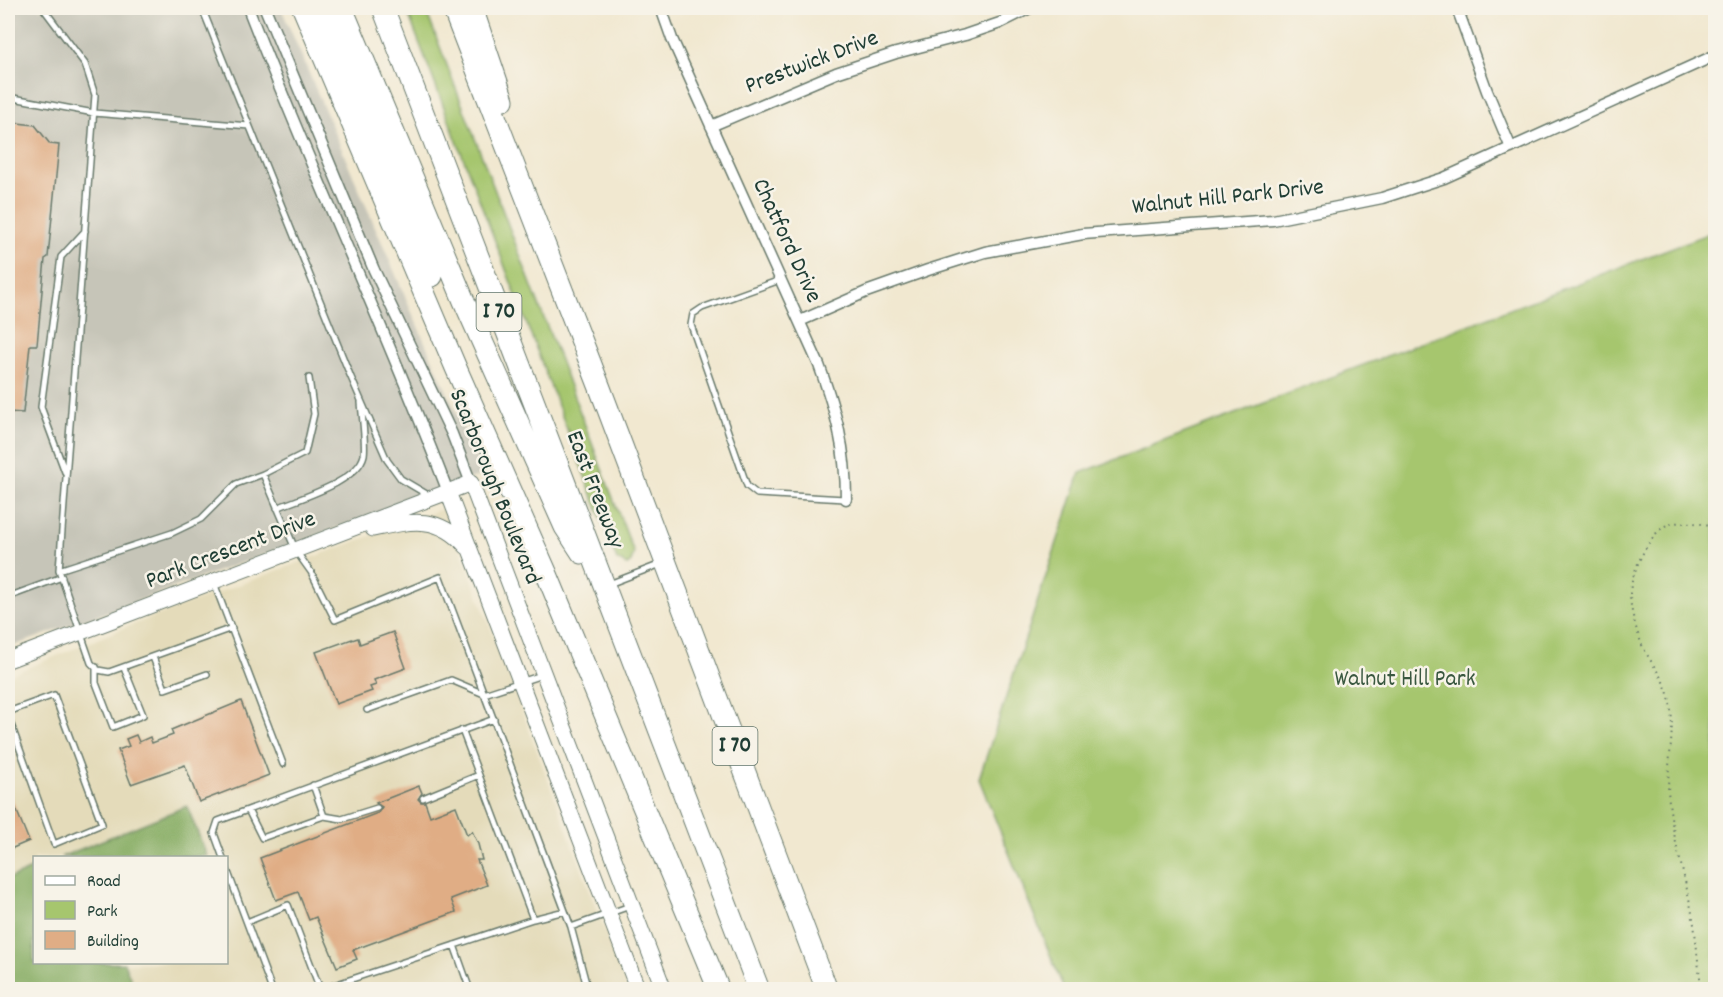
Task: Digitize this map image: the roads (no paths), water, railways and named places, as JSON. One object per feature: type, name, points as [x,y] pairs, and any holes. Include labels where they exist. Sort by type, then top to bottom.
[{"type":"highway","points":[[303,8],[643,802],[719,990]]},
{"type":"highway","points":[[322,8],[392,169],[522,518]]},
{"type":"highway","points":[[342,8],[464,301],[565,527],[604,586]]},
{"type":"highway","name":"East Freeway","points":[[383,8],[759,990]]},
{"type":"highway","name":"East Freeway","points":[[453,8],[600,387],[827,990]]},
{"type":"highway","points":[[472,8],[600,387]]},
{"type":"street","name":"Scarborough Boulevard","points":[[248,8],[320,184],[413,400],[638,990]]},
{"type":"street","name":"Scarborough Boulevard","points":[[265,8],[374,270],[452,434],[664,990]]},
{"type":"street","name":"Chatford Drive","points":[[661,8],[672,39],[800,321],[832,400],[842,438],[846,469],[846,499]]},
{"type":"street","name":"Prestwick Drive","points":[[711,126],[836,73],[896,53],[965,35],[1000,23],[1030,8]]},
{"type":"street","points":[[1457,8],[1487,91],[1511,148]]},
{"type":"street","name":"Walnut Hill Park Drive","points":[[800,321],[866,292],[985,252],[1083,234],[1273,220],[1329,210],[1415,189],[1716,55]]},
{"type":"street","name":"Park Crescent Drive","points":[[8,660],[471,483]]},
{"type":"street","points":[[329,538],[416,521],[434,525],[449,532],[462,542],[471,554]]},
{"type":"lane","points":[[43,8],[85,64],[95,95],[59,570],[91,663],[96,668],[109,672],[124,668],[232,628]]},
{"type":"lane","points":[[202,8],[350,375],[393,470],[406,482],[433,498]]},
{"type":"lane","points":[[8,97],[94,112],[249,126]]},
{"type":"lane","points":[[67,476],[41,407],[60,257],[85,231]]},
{"type":"lane","points":[[780,280],[702,308],[693,314],[691,325],[747,486],[757,494],[846,499]]},
{"type":"lane","points":[[59,570],[172,532],[201,519],[236,484],[263,474],[305,453],[314,414],[309,378]]},
{"type":"lane","points":[[277,508],[338,482],[355,471],[364,456],[361,399]]},
{"type":"lane","points":[[263,474],[296,550],[311,573],[335,620],[440,577],[571,927],[588,988],[579,990]]},
{"type":"lane","points":[[604,586],[666,562]]},
{"type":"lane","points":[[8,597],[62,577]]},
{"type":"lane","points":[[213,582],[283,764]]},
{"type":"lane","points":[[153,657],[165,689],[207,674]]},
{"type":"lane","points":[[96,668],[96,683],[113,726],[143,715],[124,668]]},
{"type":"lane","points":[[367,710],[451,680],[484,694],[544,675]]},
{"type":"lane","points":[[54,695],[102,824],[54,844],[8,714],[54,695]]},
{"type":"lane","points":[[222,856],[214,833],[218,822],[494,719]]},
{"type":"lane","points":[[462,730],[533,919]]},
{"type":"lane","points":[[423,798],[479,775]]},
{"type":"lane","points":[[313,785],[324,816]]},
{"type":"lane","points":[[248,810],[262,838],[324,816],[342,819],[377,808]]},
{"type":"lane","points":[[228,872],[272,990]]},
{"type":"lane","points":[[247,922],[288,905],[319,989],[533,919],[565,911]]},
{"type":"lane","points":[[571,927],[632,905]]},
{"type":"lane","points":[[454,945],[470,990]]},
{"type":"park label","name":"Walnut Hill Park","points":[[1405,680]]}]
